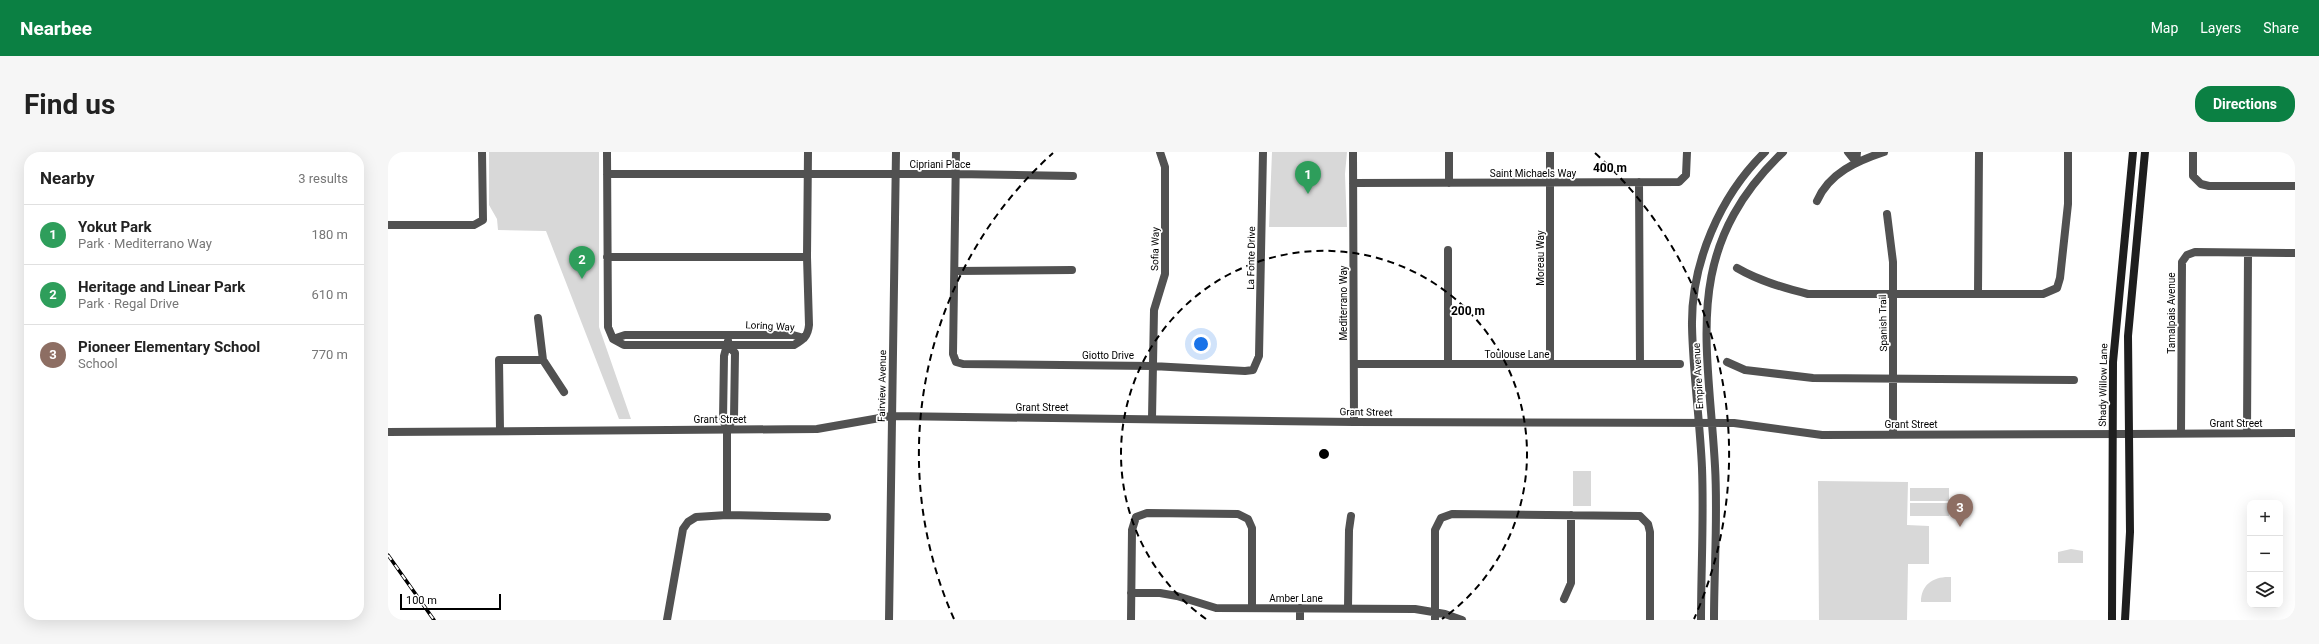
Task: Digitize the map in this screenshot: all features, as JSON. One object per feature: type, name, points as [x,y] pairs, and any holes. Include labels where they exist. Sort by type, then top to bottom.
[{"type":"main road","name":"Shady Willow Lane","points":[[2112,620],[2113,362],[2133,152]]},
{"type":"main road","points":[[2125,620],[2129,554],[2129,324],[2145,152]]},
{"type":"street","points":[[388,225],[474,225],[483,220],[482,152]]},
{"type":"street","points":[[607,152],[608,327],[614,339]]},
{"type":"street","points":[[804,338],[808,334],[809,325],[807,257],[808,152]]},
{"type":"street","name":"Fairview Avenue","points":[[889,620],[896,152]]},
{"type":"street","points":[[956,152],[955,271],[1072,270]]},
{"type":"street","name":"Sofia Way","points":[[1152,418],[1154,310],[1165,274],[1165,167],[1160,152]]},
{"type":"street","name":"La Fonte Drive","points":[[1257,364],[1259,356],[1263,152]]},
{"type":"street","name":"Mediterrano Way","points":[[1353,152],[1354,422]]},
{"type":"street","points":[[1449,152],[1449,183]]},
{"type":"street","name":"Moreau Way","points":[[1550,152],[1550,364]]},
{"type":"street","name":"Saint Michaels Way","points":[[1353,183],[1679,182],[1686,175],[1687,152]]},
{"type":"street","name":"Empire Avenue","points":[[1701,620],[1702,468],[1692,325],[1696,286],[1702,256],[1714,225],[1728,200],[1754,164],[1766,152]]},
{"type":"street","name":"Empire Avenue","points":[[1714,620],[1715,466],[1705,323],[1709,287],[1715,259],[1726,229],[1739,205],[1764,170],[1783,152]]},
{"type":"street","points":[[1848,152],[1856,162]]},
{"type":"street","points":[[1856,162],[1857,152]]},
{"type":"street","points":[[1817,201],[1822,188],[1830,181],[1856,162],[1884,152]]},
{"type":"street","points":[[1978,294],[1979,152]]},
{"type":"street","points":[[1737,268],[1747,274],[1808,294],[2043,294],[2057,288],[2060,278],[2068,204],[2068,152]]},
{"type":"street","points":[[2193,152],[2193,176],[2201,184],[2209,186],[2295,186]]},
{"type":"street","name":"Cipriani Place","points":[[607,174],[808,173],[1073,176]]},
{"type":"street","points":[[1639,182],[1640,364]]},
{"type":"street","name":"Spanish Trail","points":[[1888,214],[1893,262],[1893,433]]},
{"type":"street","points":[[1448,250],[1448,364]]},
{"type":"street","name":"Tamalpais Avenue","points":[[2181,433],[2182,262],[2187,255],[2195,252],[2295,253]]},
{"type":"street","points":[[2247,433],[2248,253]]},
{"type":"street","points":[[607,257],[807,257]]},
{"type":"street","name":"Giotto Drive","points":[[955,271],[953,354],[956,362],[963,364],[1152,366],[1245,371],[1253,370],[1257,364]]},
{"type":"street","points":[[538,318],[543,360],[564,392]]},
{"type":"street","points":[[727,515],[727,429],[734,418],[734,354],[728,345],[728,334]]},
{"type":"street","name":"Loring Way","points":[[614,339],[625,335],[728,334],[793,335],[804,338]]},
{"type":"street","name":"Loring Way","points":[[614,339],[624,346],[794,345],[804,338]]},
{"type":"street","points":[[500,430],[499,360],[543,360]]},
{"type":"street","points":[[1727,362],[1744,370],[1813,378],[2074,380]]},
{"type":"street","name":"Toulouse Lane","points":[[1354,364],[1680,364]]},
{"type":"street","name":"Grant Street","points":[[388,432],[500,430],[816,429],[891,416],[1152,418],[1354,422],[1748,424],[1822,435],[1893,433],[2295,433]]},
{"type":"street","points":[[1131,620],[1132,530],[1136,517],[1147,513],[1238,514],[1248,519],[1252,528],[1252,608]]},
{"type":"street","points":[[1435,616],[1435,530],[1441,518],[1452,514],[1633,515],[1645,519],[1650,532],[1650,620]]},
{"type":"street","points":[[667,620],[684,529],[688,522],[696,517],[727,515],[827,516]]},
{"type":"street","points":[[1564,599],[1571,583],[1571,515]]},
{"type":"street","points":[[1348,608],[1349,530],[1351,516]]},
{"type":"street","name":"Amber Lane","points":[[1131,593],[1176,596],[1216,608],[1415,609],[1435,616],[1462,620]]},
{"type":"street","points":[[1300,608],[1300,620]]},
{"type":"shaded area","points":[[489,152],[599,152],[599,327],[631,419],[619,419],[546,231],[498,230],[497,219],[489,205]]},
{"type":"shaded area","points":[[1272,152],[1347,152],[1345,174],[1347,227],[1269,227]]},
{"type":"shaded area","points":[[1573,471],[1591,471],[1591,506],[1573,506]]},
{"type":"shaded area","points":[[1818,481],[1908,482],[1907,525],[1929,526],[1929,564],[1908,564],[1907,620],[1819,620]]},
{"type":"shaded area","points":[[1910,488],[1949,488],[1949,501],[1910,501]]},
{"type":"shaded area","points":[[1910,503],[1949,503],[1949,516],[1910,516]]},
{"type":"shaded area","points":[[2071,549],[2083,551],[2083,563],[2058,563],[2058,552]]},
{"type":"shaded area","points":[[1951,577],[1951,602],[1921,602],[1923,590],[1930,582],[1939,578]]},
{"type":"railway","points":[[388,555],[434,620]]},
{"type":"place","name":"Yokut Park","points":[[1308,194]]},
{"type":"place","name":"Heritage and Linear Park","points":[[582,279]]},
{"type":"place","name":"Pioneer Elementary School","points":[[1960,527]]}]
